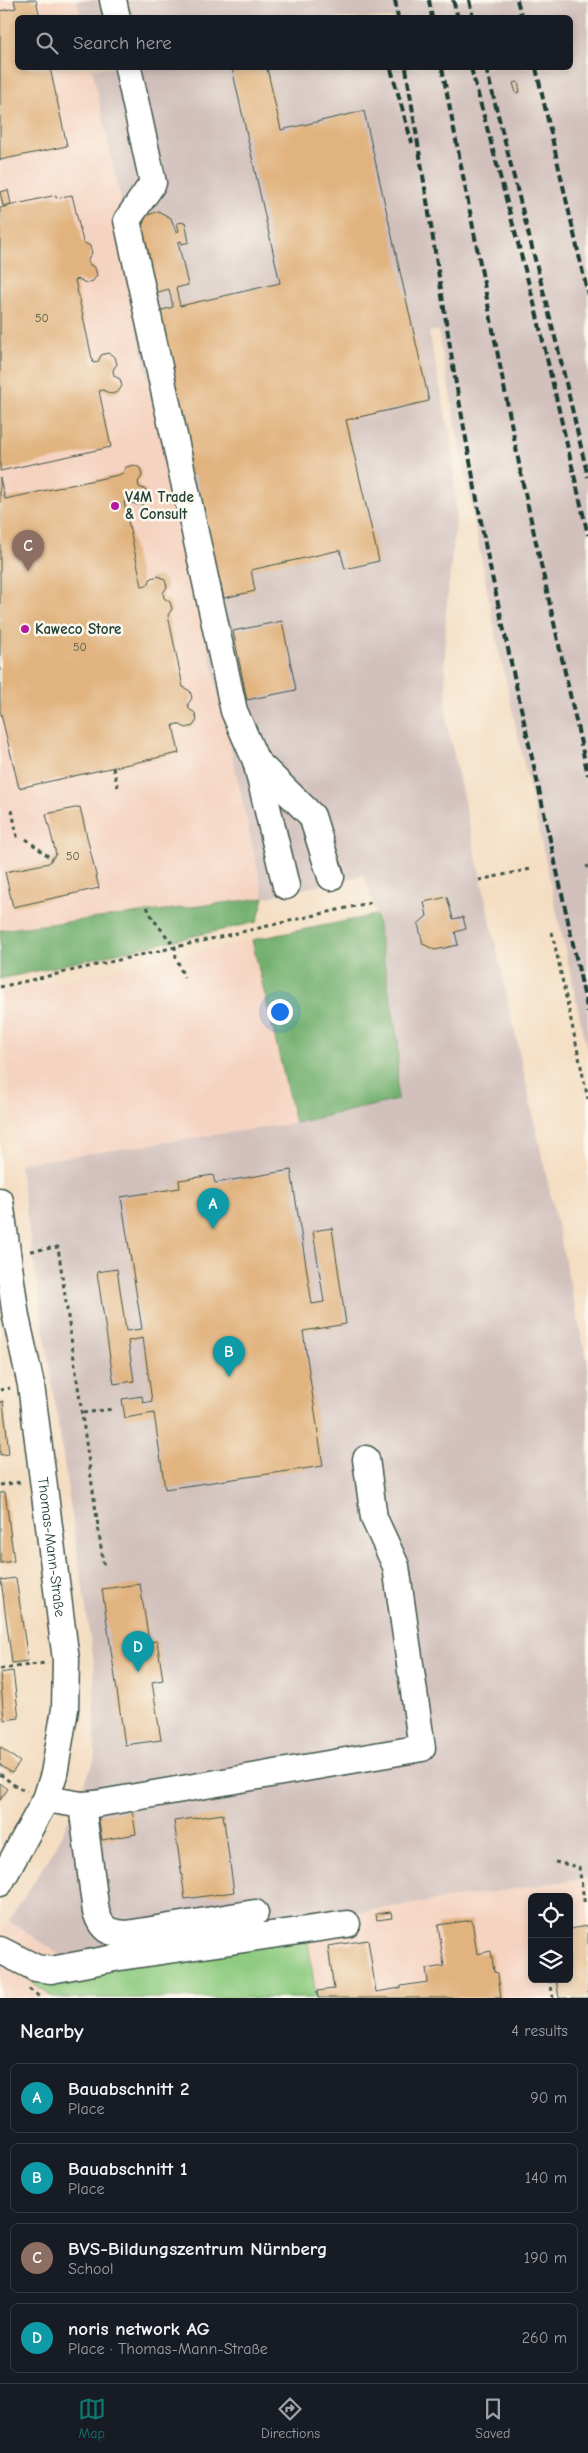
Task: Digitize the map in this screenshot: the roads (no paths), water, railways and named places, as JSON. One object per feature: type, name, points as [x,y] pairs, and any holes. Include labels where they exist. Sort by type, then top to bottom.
[{"type":"street","points":[[113,0],[116,15]]},
{"type":"street","points":[[128,70],[153,183],[127,220],[234,711],[256,761],[286,886]]},
{"type":"street","points":[[256,761],[312,816],[331,878]]},
{"type":"street","name":"Thomas-Mann-Straße","points":[[0,1201],[5,1270],[31,1385],[66,1660],[65,1709],[55,1768],[46,1798],[0,1883]]},
{"type":"street","points":[[46,1798],[82,1805],[422,1748],[396,1566],[374,1518],[366,1459]]},
{"type":"street","points":[[82,1805],[96,1912],[101,1926],[111,1934],[127,1934],[255,1913]]},
{"type":"street","points":[[0,1950],[36,1968],[51,1970],[120,1957],[347,1924]]},
{"type":"railway","points":[[395,0],[398,15]]},
{"type":"railway","points":[[429,0],[432,15]]},
{"type":"railway","points":[[453,0],[457,15]]},
{"type":"railway","points":[[469,0],[472,15]]},
{"type":"railway","points":[[517,0],[521,15]]},
{"type":"railway","points":[[391,70],[412,143]]},
{"type":"railway","points":[[406,70],[455,378],[486,549],[588,1012]]},
{"type":"railway","points":[[442,70],[523,484],[588,775]]},
{"type":"railway","points":[[472,70],[535,307],[588,535]]},
{"type":"railway","points":[[487,70],[559,353],[588,477]]},
{"type":"railway","points":[[536,70],[588,295]]},
{"type":"place","name":"V4M Trade & Consult","points":[[115,506]]},
{"type":"place","name":"BVS-Bildungszentrum Nürnberg","points":[[28,571]]},
{"type":"place","name":"Kaweco Store","points":[[25,629]]},
{"type":"place","name":"Bauabschnitt 2","points":[[213,1229]]},
{"type":"place","name":"Bauabschnitt 1","points":[[229,1377]]},
{"type":"place","name":"noris network AG","points":[[138,1672]]}]
